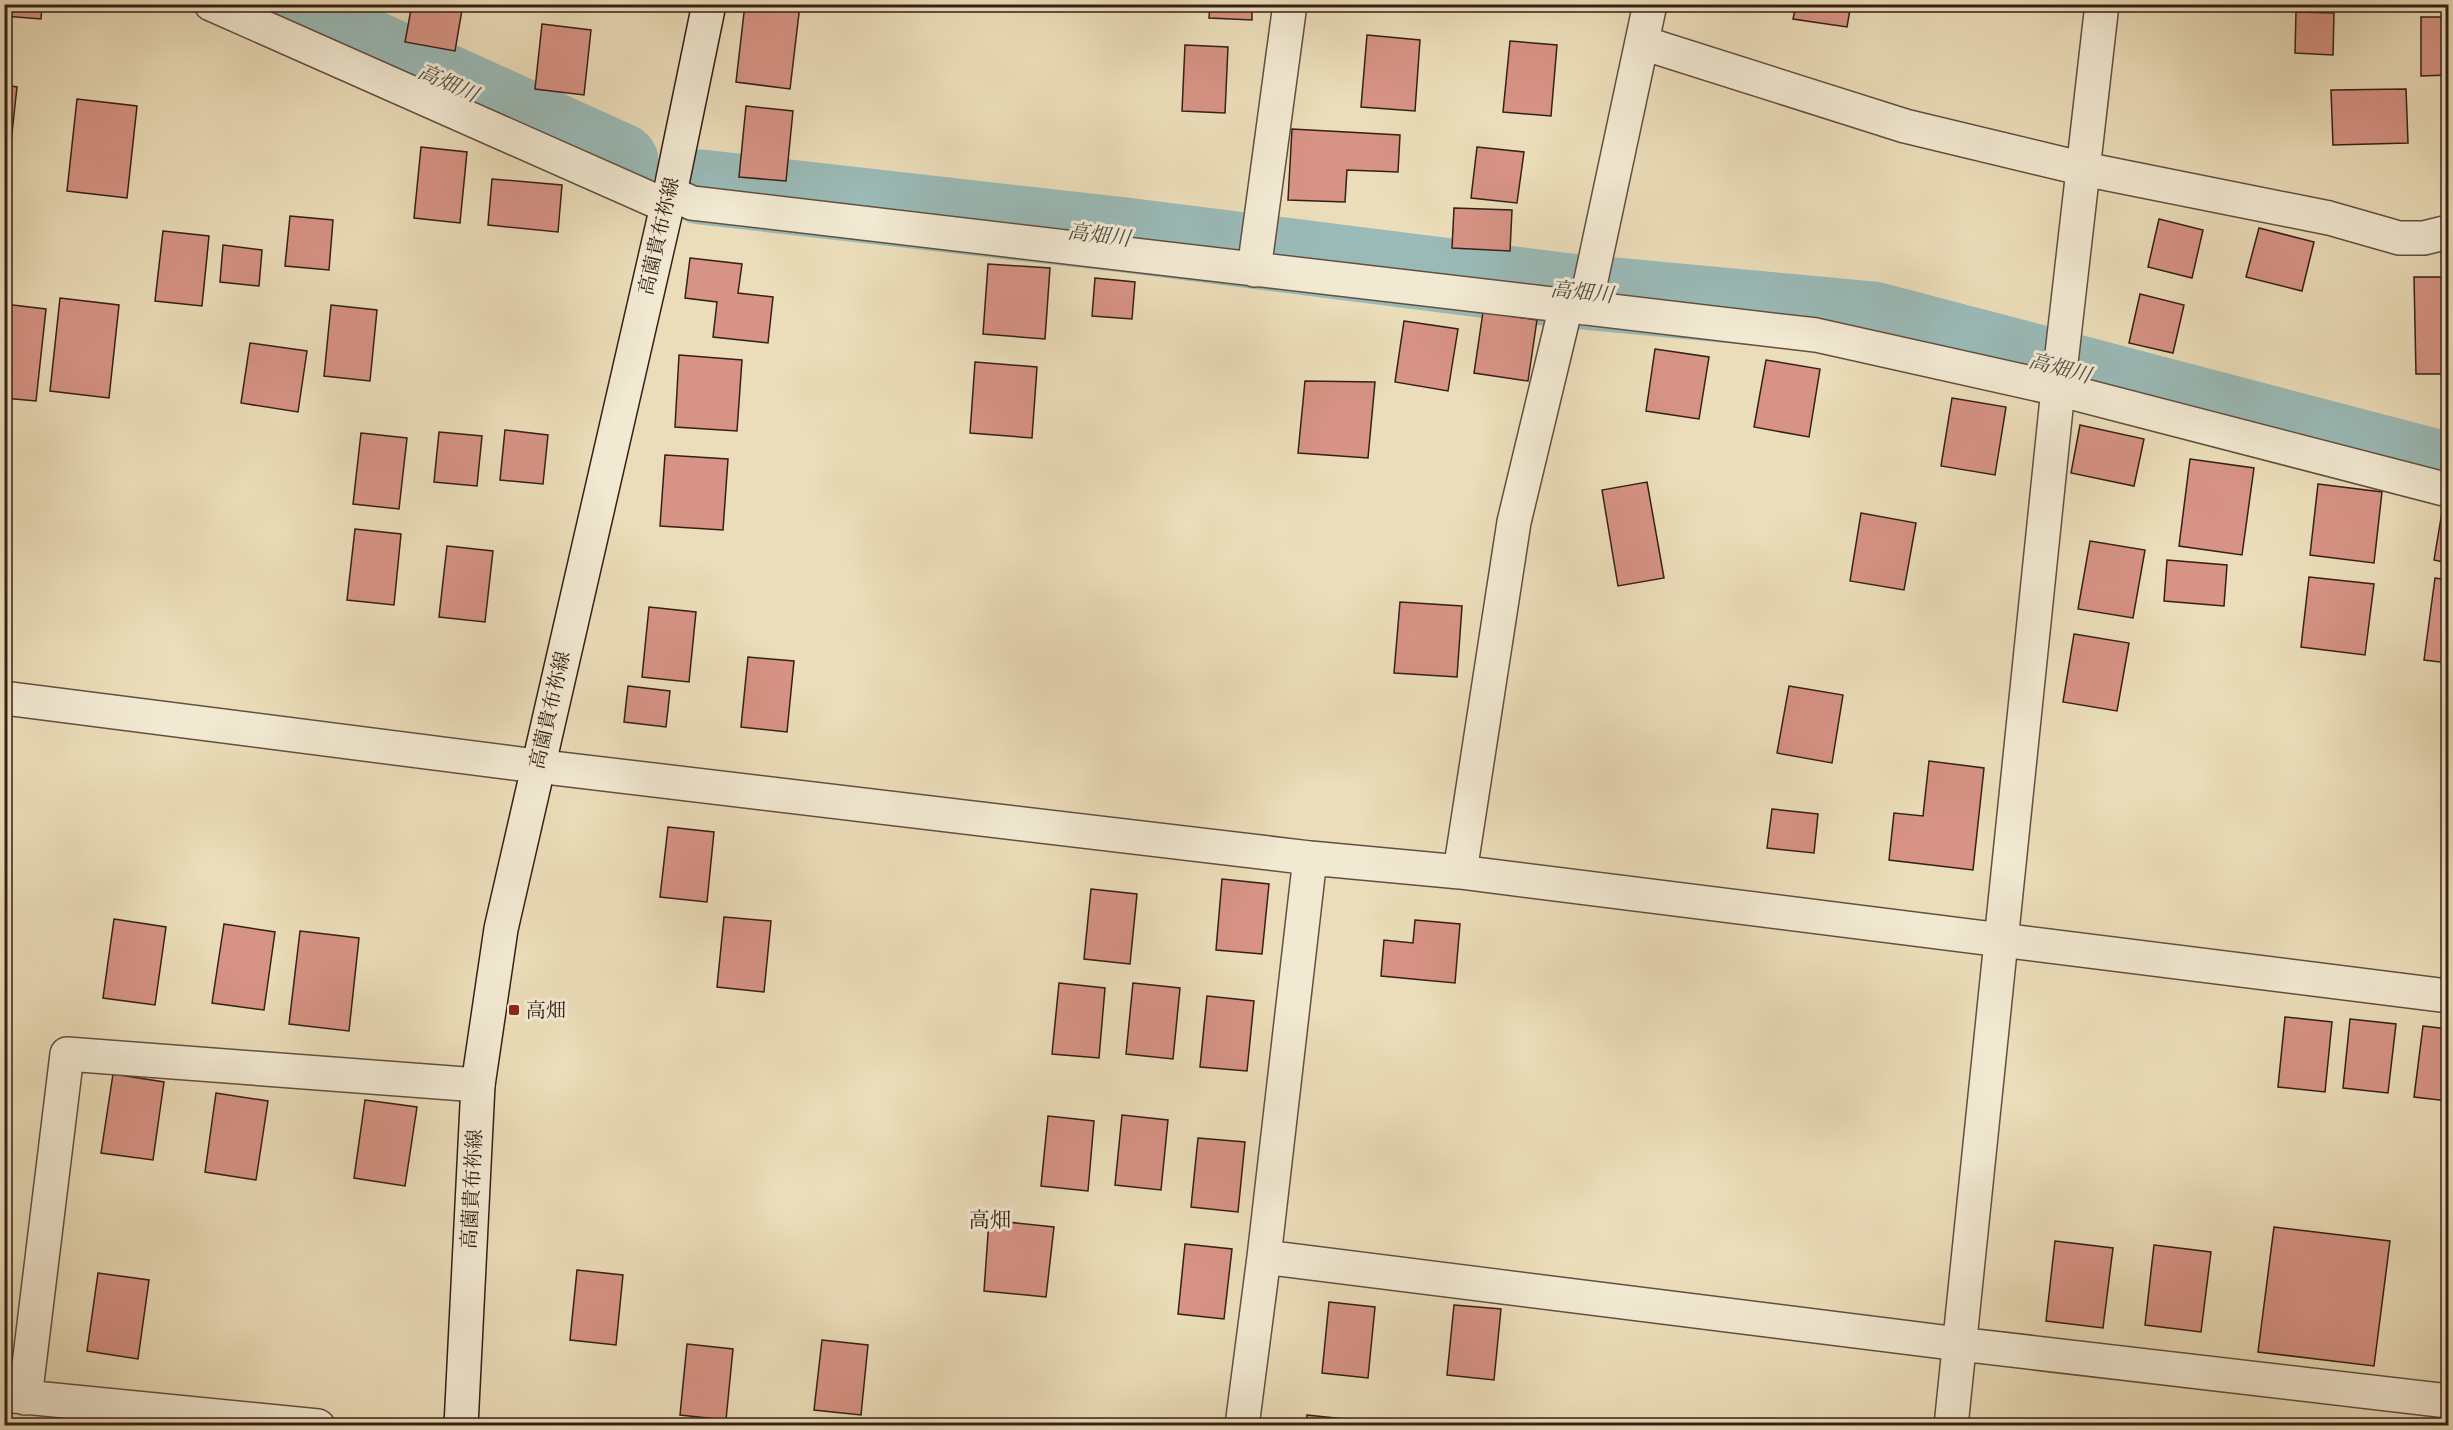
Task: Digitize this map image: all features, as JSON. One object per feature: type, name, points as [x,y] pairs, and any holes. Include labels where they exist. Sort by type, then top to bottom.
[{"type":"street","points":[[212,4],[668,200],[1256,256],[1582,299],[1816,335],[2058,389],[2448,490]]},
{"type":"street","name":"高薗貴布祢線","points":[[461,1425],[478,1084],[501,929],[536,766],[668,200],[709,4]]},
{"type":"street","points":[[1256,256],[1290,4]]},
{"type":"street","points":[[1460,872],[1514,522],[1582,299],[1643,44],[1650,4]]},
{"type":"street","points":[[1951,1425],[2058,389],[2102,4]]},
{"type":"street","points":[[1643,44],[1905,126],[2084,169],[2329,218],[2399,238],[2424,238],[2448,232]]},
{"type":"street","points":[[4,698],[536,766],[1310,858],[1460,872],[2448,996]]},
{"type":"street","points":[[1242,1425],[1264,1257],[1310,858]]},
{"type":"street","points":[[318,1425],[15,1397],[67,1054],[478,1084]]},
{"type":"street","points":[[1264,1257],[1959,1344],[2448,1401]]},
{"type":"building","points":[[4,4],[42,4],[41,19],[4,16]]},
{"type":"building","points":[[412,4],[463,4],[455,51],[405,42]]},
{"type":"building","points":[[745,4],[800,5],[790,89],[736,82]]},
{"type":"building","points":[[1210,4],[1252,4],[1252,20],[1209,18]]},
{"type":"building","points":[[1796,4],[1851,4],[1847,27],[1793,19]]},
{"type":"building","points":[[2406,4],[2448,4],[2448,6],[2406,5]]},
{"type":"building","points":[[2296,12],[2334,13],[2333,55],[2295,53]]},
{"type":"building","points":[[2421,17],[2448,17],[2448,75],[2421,76]]},
{"type":"building","points":[[542,24],[591,30],[584,95],[535,89]]},
{"type":"building","points":[[1367,35],[1420,40],[1415,111],[1361,107]]},
{"type":"building","points":[[1510,41],[1557,45],[1551,116],[1503,112]]},
{"type":"building","points":[[1185,45],[1228,47],[1225,113],[1182,111]]},
{"type":"building","points":[[4,85],[17,87],[7,179],[4,179]]},
{"type":"building","points":[[2406,89],[2408,143],[2333,145],[2331,90]]},
{"type":"building","points":[[77,99],[137,106],[127,198],[67,191]]},
{"type":"building","points":[[746,106],[793,111],[786,181],[739,177]]},
{"type":"building","points":[[1292,129],[1400,135],[1398,172],[1347,170],[1345,202],[1288,200]]},
{"type":"building","points":[[421,147],[467,152],[460,223],[414,218]]},
{"type":"building","points":[[1477,147],[1524,152],[1517,203],[1471,198]]},
{"type":"building","points":[[492,179],[562,185],[558,232],[488,225]]},
{"type":"building","points":[[1454,208],[1512,210],[1510,251],[1452,248]]},
{"type":"building","points":[[290,216],[333,220],[329,270],[285,266]]},
{"type":"building","points":[[2159,219],[2203,230],[2192,278],[2148,267]]},
{"type":"building","points":[[2259,228],[2314,242],[2302,291],[2246,277]]},
{"type":"building","points":[[163,231],[209,236],[202,306],[155,301]]},
{"type":"building","points":[[223,245],[262,250],[259,286],[220,282]]},
{"type":"building","points":[[690,258],[742,264],[738,293],[773,297],[768,343],[713,337],[717,302],[685,298]]},
{"type":"building","points":[[988,264],[1050,268],[1045,339],[983,334]]},
{"type":"building","points":[[2414,277],[2448,277],[2448,374],[2416,374]]},
{"type":"building","points":[[1095,278],[1135,282],[1132,319],[1092,316]]},
{"type":"building","points":[[2140,294],[2184,305],[2173,353],[2129,343]]},
{"type":"building","points":[[60,298],[119,305],[109,398],[50,391]]},
{"type":"building","points":[[4,304],[46,309],[36,401],[4,398]]},
{"type":"building","points":[[331,305],[377,310],[370,381],[324,376]]},
{"type":"building","points":[[1483,312],[1537,320],[1528,381],[1474,373]]},
{"type":"building","points":[[1404,321],[1458,329],[1448,391],[1395,382]]},
{"type":"building","points":[[250,343],[307,351],[298,412],[241,403]]},
{"type":"building","points":[[1655,349],[1709,357],[1699,419],[1646,411]]},
{"type":"building","points":[[679,355],[742,360],[737,431],[675,427]]},
{"type":"building","points":[[1766,360],[1820,369],[1809,437],[1754,427]]},
{"type":"building","points":[[975,362],[1037,367],[1032,438],[970,433]]},
{"type":"building","points":[[1305,381],[1375,382],[1368,458],[1298,453]]},
{"type":"building","points":[[1952,398],[2006,407],[1995,475],[1941,466]]},
{"type":"building","points":[[2080,425],[2144,439],[2134,486],[2071,473]]},
{"type":"building","points":[[505,430],[548,435],[543,484],[500,480]]},
{"type":"building","points":[[439,432],[482,436],[477,486],[434,482]]},
{"type":"building","points":[[361,433],[407,438],[399,509],[353,504]]},
{"type":"building","points":[[665,455],[728,459],[723,530],[660,526]]},
{"type":"building","points":[[2190,459],[2254,468],[2242,555],[2179,546]]},
{"type":"building","points":[[1647,482],[1664,578],[1618,586],[1602,490]]},
{"type":"building","points":[[2318,484],[2382,492],[2374,563],[2310,555]]},
{"type":"building","points":[[2442,512],[2448,513],[2448,563],[2434,560]]},
{"type":"building","points":[[1861,513],[1916,523],[1904,590],[1850,581]]},
{"type":"building","points":[[355,529],[401,534],[394,605],[347,600]]},
{"type":"building","points":[[2090,541],[2145,550],[2133,618],[2078,609]]},
{"type":"building","points":[[447,546],[493,551],[485,622],[439,617]]},
{"type":"building","points":[[2167,560],[2227,565],[2224,606],[2164,601]]},
{"type":"building","points":[[2309,577],[2374,584],[2365,655],[2301,647]]},
{"type":"building","points":[[2435,578],[2448,580],[2448,663],[2424,660]]},
{"type":"building","points":[[1400,602],[1462,606],[1457,677],[1394,673]]},
{"type":"building","points":[[649,607],[696,612],[689,682],[642,677]]},
{"type":"building","points":[[2074,634],[2129,643],[2117,711],[2063,702]]},
{"type":"building","points":[[748,657],[794,661],[787,732],[741,727]]},
{"type":"building","points":[[628,686],[670,691],[666,727],[624,722]]},
{"type":"building","points":[[1789,686],[1843,695],[1832,763],[1777,753]]},
{"type":"building","points":[[1929,761],[1984,768],[1973,870],[1889,860],[1894,813],[1923,816]]},
{"type":"building","points":[[1772,809],[1818,814],[1814,853],[1767,848]]},
{"type":"building","points":[[668,827],[714,832],[707,902],[660,897]]},
{"type":"building","points":[[1222,879],[1269,884],[1262,954],[1216,950]]},
{"type":"building","points":[[1091,889],[1137,894],[1130,964],[1084,959]]},
{"type":"building","points":[[724,917],[771,921],[764,992],[717,987]]},
{"type":"building","points":[[114,919],[166,927],[155,1005],[103,998]]},
{"type":"building","points":[[1415,920],[1460,924],[1455,983],[1381,976],[1384,940],[1413,943]]},
{"type":"building","points":[[224,924],[275,932],[264,1010],[212,1003]]},
{"type":"building","points":[[300,931],[359,938],[349,1031],[289,1024]]},
{"type":"building","points":[[1059,983],[1105,988],[1099,1058],[1052,1054]]},
{"type":"building","points":[[1133,983],[1180,988],[1173,1059],[1126,1054]]},
{"type":"building","points":[[1207,996],[1254,1001],[1247,1071],[1200,1067]]},
{"type":"building","points":[[2285,1017],[2332,1022],[2325,1092],[2278,1087]]},
{"type":"building","points":[[2350,1019],[2396,1024],[2388,1093],[2343,1088]]},
{"type":"building","points":[[2423,1026],[2448,1029],[2448,1101],[2414,1097]]},
{"type":"building","points":[[113,1074],[164,1082],[153,1160],[101,1153]]},
{"type":"building","points":[[216,1093],[268,1101],[256,1180],[205,1172]]},
{"type":"building","points":[[365,1100],[417,1107],[405,1186],[354,1178]]},
{"type":"building","points":[[1122,1115],[1168,1120],[1161,1190],[1115,1185]]},
{"type":"building","points":[[1048,1116],[1094,1121],[1088,1191],[1041,1186]]},
{"type":"building","points":[[1198,1138],[1245,1142],[1238,1212],[1191,1207]]},
{"type":"building","points":[[989,1220],[1054,1227],[1046,1297],[984,1291]]},
{"type":"building","points":[[2274,1227],[2390,1241],[2374,1366],[2258,1352]]},
{"type":"building","points":[[2055,1241],[2113,1248],[2103,1328],[2046,1321]]},
{"type":"building","points":[[1185,1244],[1232,1249],[1224,1319],[1178,1314]]},
{"type":"building","points":[[2154,1245],[2211,1252],[2201,1332],[2145,1325]]},
{"type":"building","points":[[577,1270],[623,1275],[616,1345],[570,1340]]},
{"type":"building","points":[[98,1273],[149,1280],[138,1359],[87,1351]]},
{"type":"building","points":[[1329,1302],[1375,1307],[1368,1378],[1322,1373]]},
{"type":"building","points":[[1454,1305],[1501,1309],[1494,1380],[1447,1375]]},
{"type":"building","points":[[822,1340],[868,1345],[861,1415],[814,1410]]},
{"type":"building","points":[[687,1344],[733,1349],[726,1420],[680,1415]]},
{"type":"building","points":[[1307,1415],[1354,1420],[1353,1426],[1306,1426]]},
{"type":"waterway","name":"高畑川","points":[[275,4],[621,161]]},
{"type":"waterway","name":"高畑川","points":[[701,187],[1125,235],[1561,290],[1873,319],[2448,470]]},
{"type":"place","name":"高畑","points":[[514,1010]]},
{"type":"district","name":"高畑","points":[[990,1220]]}]
